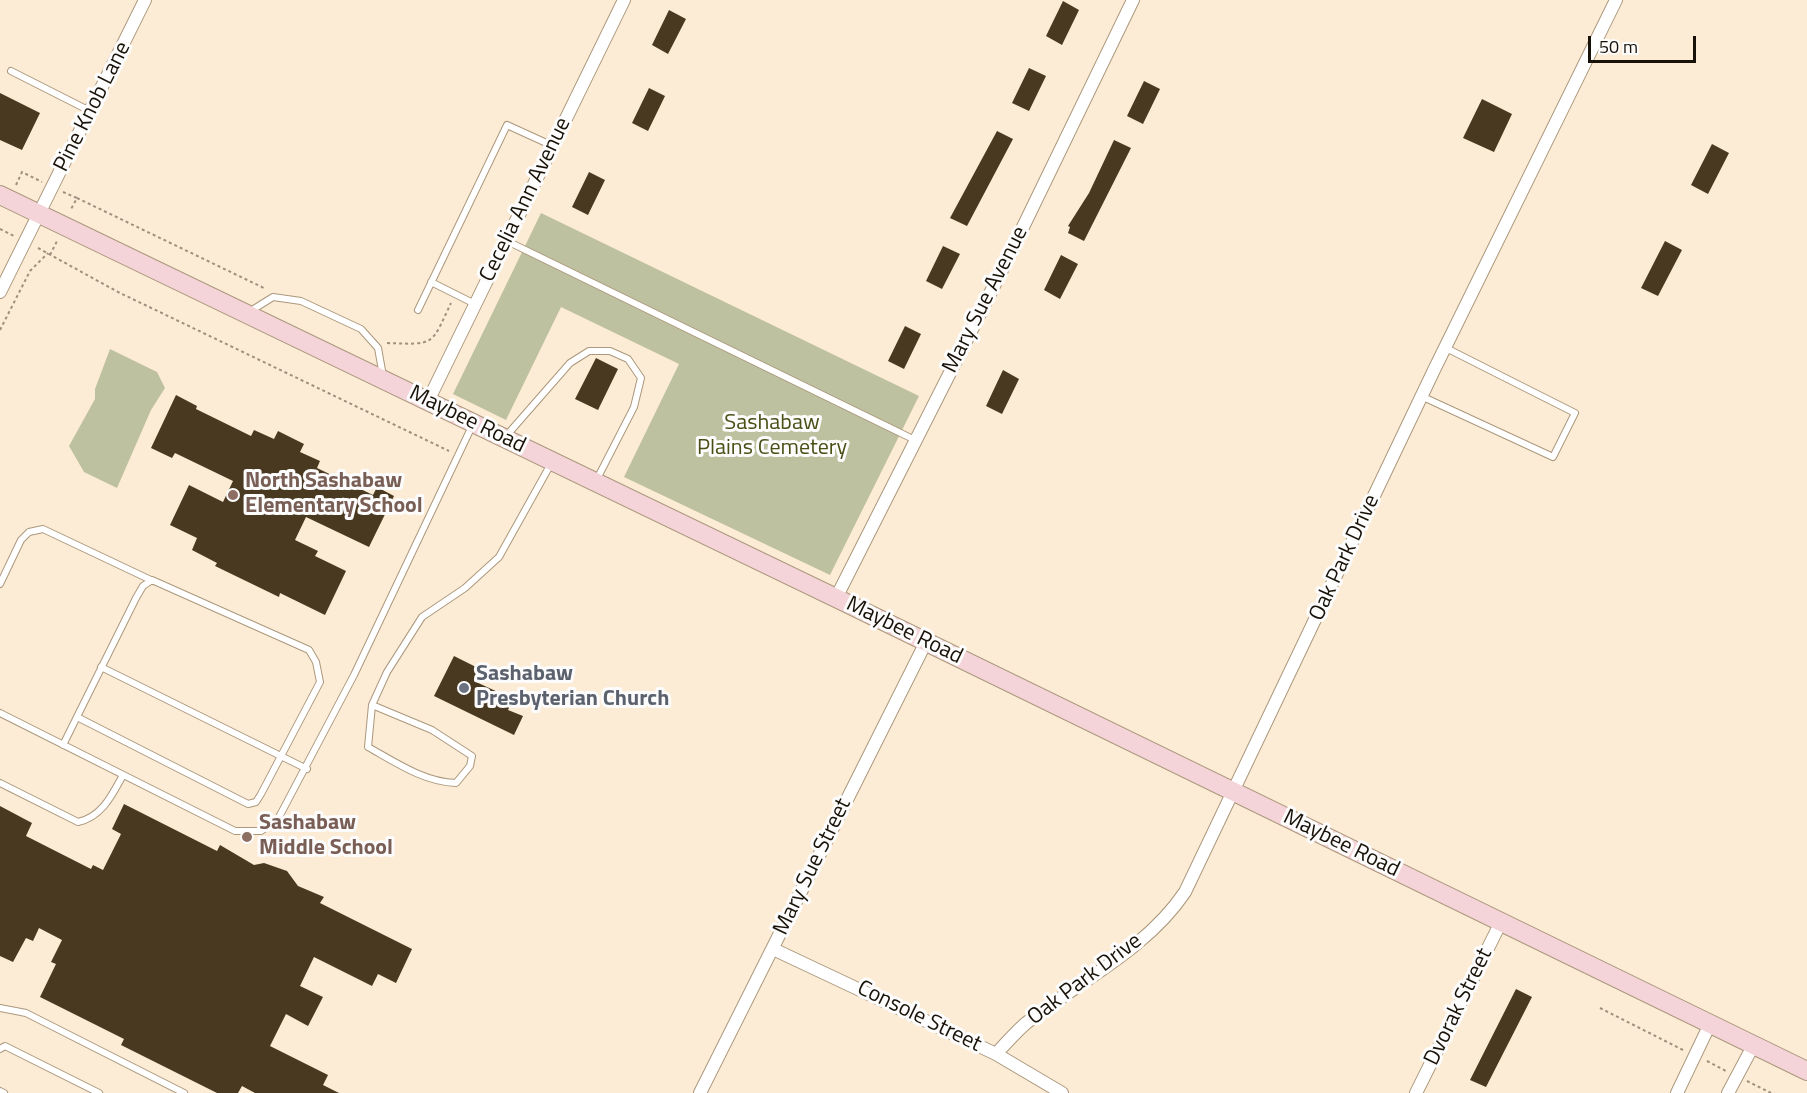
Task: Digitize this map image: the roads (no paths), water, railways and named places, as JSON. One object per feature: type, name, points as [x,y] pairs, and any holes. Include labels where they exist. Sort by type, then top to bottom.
[{"type":"main road","name":"Maybee Road","points":[[0,195],[837,598],[1807,1071]]},
{"type":"street","name":"Pine Knob Lane","points":[[0,292],[145,0]]},
{"type":"street","name":"Cecelia Ann Avenue","points":[[428,401],[624,0]]},
{"type":"street","name":"Mary Sue Avenue","points":[[837,598],[1133,0]]},
{"type":"street","name":"Oak Park Drive","points":[[996,1054],[1024,1025],[1083,984],[1169,916],[1185,892],[1421,396],[1616,0]]},
{"type":"street","name":"Mary Sue Street","points":[[700,1093],[926,642]]},
{"type":"street","name":"Dvorak Street","points":[[1416,1093],[1501,922]]},
{"type":"street","name":"Console Street","points":[[773,949],[996,1054],[1062,1093]]},
{"type":"street","points":[[1677,1093],[1710,1024]]},
{"type":"street","points":[[1728,1093],[1753,1046]]},
{"type":"lane","points":[[11,71],[91,111]]},
{"type":"lane","points":[[418,310],[507,125],[553,146]]},
{"type":"lane","points":[[506,241],[916,440]]},
{"type":"lane","points":[[431,282],[475,304]]},
{"type":"lane","points":[[247,314],[273,297],[301,301],[361,329],[378,348],[383,379]]},
{"type":"lane","points":[[1421,396],[1553,457],[1575,413],[1445,347]]},
{"type":"lane","points":[[504,438],[570,363],[589,351],[610,351],[628,359],[641,378],[634,407],[595,482]]},
{"type":"lane","points":[[0,713],[235,831],[251,833],[269,827],[279,819],[307,769],[405,570],[473,423]]},
{"type":"lane","points":[[372,705],[432,730],[472,756],[470,766],[456,783],[443,783],[408,770],[368,747],[372,705],[387,672],[423,617],[465,588],[499,557],[552,462]]},
{"type":"lane","points":[[0,584],[21,540],[29,532],[43,529],[309,650],[320,682],[256,802],[248,804],[76,717]]},
{"type":"lane","points":[[63,745],[143,586],[153,580]]},
{"type":"lane","points":[[101,667],[307,769]]},
{"type":"lane","points":[[0,783],[78,822],[91,819],[108,802],[123,775]]},
{"type":"lane","points":[[0,1008],[26,1013],[184,1093]]},
{"type":"lane","points":[[0,1049],[5,1046],[99,1093]]},
{"type":"lane","points":[[0,1091],[4,1093]]},
{"type":"place","name":"North Sashabaw Elementary School","points":[[233,495]]},
{"type":"place","name":"Sashabaw Presbyterian Church","points":[[464,688]]},
{"type":"place","name":"Sashabaw Middle School","points":[[247,837]]},
{"type":"park label","name":"Sashabaw Plains Cemetery","points":[[772,437]]}]
